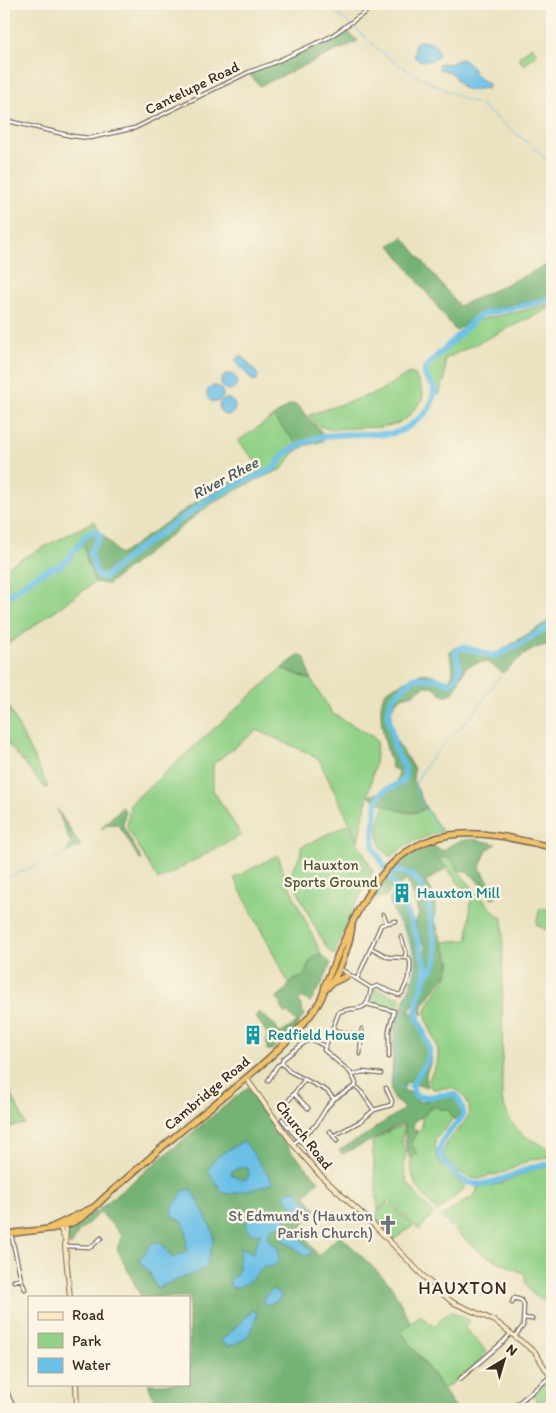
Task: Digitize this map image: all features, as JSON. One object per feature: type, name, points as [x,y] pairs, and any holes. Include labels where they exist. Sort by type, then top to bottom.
[{"type":"highway","name":"Cambridge Road","points":[[4,1235],[62,1226],[95,1206],[194,1119],[246,1078],[303,1024],[317,1006],[325,990],[349,941],[352,925],[369,892],[383,872],[412,848],[423,842],[440,837],[461,834],[493,836],[552,847]]},
{"type":"highway","name":"Cambridge Road","points":[[325,990],[332,983],[335,969]]},
{"type":"highway","points":[[332,983],[348,976]]},
{"type":"street","name":"Cantelupe Road","points":[[4,120],[72,136],[90,138],[135,128],[242,76],[330,37],[377,4]]},
{"type":"street","points":[[383,914],[387,923]]},
{"type":"street","points":[[357,979],[381,926],[396,921]]},
{"type":"street","points":[[401,937],[406,952],[405,957]]},
{"type":"street","points":[[335,969],[372,988],[377,986],[399,995],[402,993],[410,970],[408,958],[388,956],[371,948]]},
{"type":"street","points":[[372,988],[367,1004],[360,1009],[340,1012],[324,1046],[324,1050],[352,1075],[356,1083],[355,1086],[374,1110]]},
{"type":"street","points":[[367,1004],[394,1011],[389,1030],[389,1057]]},
{"type":"street","points":[[360,1054],[362,1029]]},
{"type":"street","points":[[333,1030],[361,1036]]},
{"type":"street","points":[[268,1081],[283,1059],[308,1040],[313,1040],[324,1046]]},
{"type":"street","points":[[282,1063],[290,1070],[327,1091],[334,1099]]},
{"type":"street","points":[[352,1075],[362,1072],[381,1074]]},
{"type":"street","name":"Church Road","points":[[246,1078],[293,1144],[320,1175],[380,1230],[425,1278],[452,1302],[494,1321],[535,1352],[551,1378]]},
{"type":"street","points":[[288,1100],[305,1078]]},
{"type":"street","points":[[293,1144],[316,1125],[334,1099],[355,1086]]},
{"type":"street","points":[[333,1136],[361,1121],[374,1110],[391,1105],[392,1100],[386,1088]]},
{"type":"street","points":[[294,1094],[308,1108]]},
{"type":"street","points":[[282,1119],[317,1161]]},
{"type":"street","points":[[330,1131],[337,1141]]},
{"type":"street","points":[[62,1226],[70,1296]]},
{"type":"street","points":[[11,1233],[20,1279],[26,1289]]},
{"type":"street","points":[[65,1246],[91,1247],[100,1238]]},
{"type":"street","points":[[14,1281],[20,1279]]},
{"type":"street","points":[[512,1303],[514,1298],[521,1300],[524,1304],[523,1326],[515,1336]]},
{"type":"street","points":[[524,1318],[532,1319]]},
{"type":"street","points":[[460,1379],[511,1333]]},
{"type":"street","points":[[511,1409],[551,1378]]},
{"type":"street","points":[[4,1381],[10,1400],[16,1409]]},
{"type":"street","points":[[76,1386],[77,1409]]},
{"type":"green space","points":[[347,31],[358,41],[260,86],[249,74],[339,37]]},
{"type":"green space","points":[[532,46],[537,54],[524,65],[518,58]]},
{"type":"green space","points":[[403,237],[459,306],[552,263],[552,296],[482,311],[456,331],[390,245]]},
{"type":"green space","points":[[552,303],[552,307],[445,359],[445,378],[439,395],[436,393],[436,387],[427,376],[426,370],[460,334],[477,320]]},
{"type":"green space","points":[[409,373],[415,375],[423,392],[422,400],[407,418],[396,424],[382,427],[329,429],[319,426],[309,415],[378,392]]},
{"type":"green space","points":[[291,404],[297,405],[321,431],[323,441],[301,448],[273,417]]},
{"type":"green space","points":[[273,417],[301,448],[294,453],[282,469],[217,500],[199,513],[196,502],[231,482],[262,469],[238,441]]},
{"type":"green space","points":[[196,502],[199,513],[108,584],[95,582],[87,561],[85,548],[81,546],[70,561],[66,559],[88,531],[100,531],[120,555]]},
{"type":"green space","points":[[94,521],[100,531],[88,531],[76,552],[81,546],[85,548],[87,561],[95,582],[4,647],[4,568]]},
{"type":"green space","points":[[552,619],[552,645],[545,645],[531,650],[503,673],[489,663],[478,663],[466,667],[453,693],[444,696],[433,686],[425,686],[413,694],[402,697],[395,703],[392,708],[391,721],[395,739],[414,769],[413,780],[426,808],[411,812],[397,810],[368,796],[393,785],[398,776],[398,771],[392,768],[382,727],[382,701],[388,690],[420,674],[433,675],[448,681],[453,674],[450,651],[455,648],[461,646],[497,653]]},
{"type":"green space","points":[[299,655],[305,658],[311,680],[282,668]]},
{"type":"green space","points":[[282,668],[311,680],[333,714],[372,736],[377,741],[375,764],[358,840],[319,760],[308,753],[257,730],[213,764],[213,790],[241,835],[158,880],[127,827],[130,804]]},
{"type":"green space","points":[[4,697],[48,787],[45,788],[4,739]]},
{"type":"green space","points":[[385,804],[410,813],[426,808],[442,831],[410,843],[390,857],[381,846],[378,832]]},
{"type":"green space","points":[[122,807],[125,810],[123,826],[142,860],[140,860],[118,824],[107,825],[102,829]]},
{"type":"green space","points":[[57,809],[81,846],[66,853],[71,844]]},
{"type":"green space","name":"Hauxton Sports Ground","points":[[348,824],[373,871],[354,908],[334,955],[324,943],[290,875],[301,854],[301,847]]},
{"type":"green space","points":[[474,839],[496,844],[487,850],[480,867],[488,881],[499,894],[492,899],[469,873],[459,870],[451,859],[443,857],[439,859],[447,868],[425,882],[432,891],[436,903],[434,919],[450,963],[448,972],[423,1005],[422,1015],[416,998],[410,1011],[401,1010],[414,976],[417,959],[407,933],[396,918],[389,900],[391,896],[405,901],[418,947],[424,954],[426,948],[418,933],[415,922],[419,915],[416,902],[409,888],[408,880],[394,887],[386,896],[370,903],[373,894],[386,875],[413,853],[432,846],[444,851],[456,842]]},
{"type":"green space","points":[[278,855],[286,879],[321,954],[314,956],[304,976],[288,982],[234,878]]},
{"type":"green space","points":[[442,857],[451,859],[464,878],[499,917],[503,918],[502,1100],[510,1120],[520,1132],[552,1150],[552,1159],[548,1157],[532,1159],[505,1172],[478,1179],[459,1172],[444,1158],[444,1149],[448,1141],[469,1114],[469,1107],[465,1098],[455,1089],[434,1089],[428,1085],[438,1057],[437,1047],[427,1021],[426,1011],[446,976],[450,964],[449,957],[441,942],[468,940],[471,898],[439,859]]},
{"type":"green space","points":[[540,908],[552,910],[552,933],[536,924]]},
{"type":"green space","points":[[316,955],[321,955],[331,963],[321,985],[310,1002],[301,997],[299,1001],[304,1015],[296,1027],[272,1050],[267,1050],[267,1033],[255,1016],[259,1012],[276,1026],[278,1032],[281,1033],[297,1023],[288,1013],[284,1013],[277,997],[287,989],[288,983],[304,976],[310,961]]},
{"type":"green space","points":[[373,990],[401,997],[400,1003],[395,1010],[371,1003]]},
{"type":"green space","points":[[401,1012],[413,1013],[416,1016],[432,1058],[426,1074],[426,1087],[406,1082],[403,1090],[411,1093],[420,1102],[441,1096],[453,1096],[461,1106],[459,1117],[454,1120],[448,1109],[439,1109],[436,1105],[414,1121],[413,1127],[417,1133],[411,1142],[417,1154],[410,1159],[404,1123],[342,1154],[339,1150],[371,1132],[404,1109],[394,1100],[391,1091],[395,1027]]},
{"type":"green space","points":[[4,1077],[25,1124],[4,1128]]},
{"type":"green space","points":[[248,1087],[291,1151],[319,1181],[305,1195],[316,1210],[300,1229],[318,1256],[340,1235],[391,1285],[411,1323],[401,1332],[457,1409],[158,1409],[149,1386],[190,1386],[190,1296],[140,1296],[117,1249],[122,1235],[98,1210]]},
{"type":"green space","points":[[449,1105],[455,1114],[435,1140],[437,1157],[443,1168],[466,1187],[437,1212],[415,1184],[410,1164],[413,1156],[412,1137],[413,1132],[422,1129],[422,1114],[434,1108]]},
{"type":"green space","points":[[404,1125],[402,1142],[406,1152],[404,1169],[408,1184],[433,1214],[419,1230],[388,1200],[378,1211],[372,1142],[391,1130]]},
{"type":"green space","points":[[540,1167],[552,1168],[552,1306],[529,1290],[525,1274],[487,1256],[471,1245],[441,1217],[476,1194],[477,1188],[499,1184]]},
{"type":"green space","points":[[387,1202],[413,1226],[393,1240],[376,1221],[375,1216]]},
{"type":"green space","points":[[96,1210],[99,1213],[78,1233],[72,1245],[69,1245],[67,1235],[70,1230]]},
{"type":"green space","points":[[450,1311],[471,1321],[464,1327],[487,1352],[476,1365],[444,1389],[401,1332],[420,1315],[434,1326]]},
{"type":"green space","points":[[547,1382],[552,1383],[552,1395],[539,1403],[532,1393]]},
{"type":"water","points":[[418,41],[436,45],[439,56],[427,61],[414,57],[415,43]]},
{"type":"water","points":[[460,59],[469,63],[476,75],[488,83],[487,89],[482,88],[475,91],[462,88],[452,73],[439,69],[439,64],[441,63],[450,64]]},
{"type":"water","points":[[239,356],[243,357],[258,375],[257,380],[253,381],[237,363],[236,359]]},
{"type":"water","points":[[229,374],[235,376],[237,382],[235,388],[229,390],[223,388],[221,382],[223,376]]},
{"type":"water","points":[[215,386],[221,388],[223,394],[221,400],[215,402],[209,400],[207,394],[209,388]]},
{"type":"water","points":[[227,399],[233,401],[235,407],[233,413],[227,415],[221,413],[219,407],[221,401]]},
{"type":"water","points":[[244,1141],[273,1182],[266,1186],[230,1194],[222,1192],[208,1171],[218,1157]],"holes":[[[239,1168],[248,1168],[249,1174],[247,1179],[241,1180],[231,1174],[232,1171]]]},
{"type":"water","points":[[191,1189],[213,1232],[213,1243],[205,1268],[157,1288],[149,1272],[139,1261],[153,1242],[161,1243],[172,1258],[187,1252],[186,1230],[183,1222],[174,1217],[171,1210],[183,1191]]},
{"type":"water","points":[[290,1190],[295,1190],[312,1208],[311,1215],[306,1217],[299,1215],[284,1196]]},
{"type":"water","points":[[266,1210],[279,1212],[286,1216],[287,1222],[272,1228],[267,1238],[278,1248],[279,1262],[271,1267],[264,1266],[245,1284],[231,1287],[229,1281],[239,1269],[241,1246],[252,1254],[261,1233],[251,1234],[245,1225],[249,1217],[259,1215]]},
{"type":"water","points":[[294,1228],[312,1253],[310,1255],[306,1256],[283,1240],[282,1236]]},
{"type":"water","points":[[272,1289],[282,1295],[277,1301],[266,1305],[263,1303],[264,1298]]},
{"type":"water","points":[[253,1310],[257,1313],[254,1325],[248,1335],[228,1346],[221,1341]]},
{"type":"waterway","points":[[324,4],[348,22]]},
{"type":"waterway","points":[[351,24],[368,40]]},
{"type":"waterway","points":[[370,42],[406,69],[476,104]]},
{"type":"waterway","points":[[480,105],[528,143]]},
{"type":"waterway","points":[[7,119],[30,124]]},
{"type":"waterway","points":[[533,147],[552,164]]},
{"type":"waterway","name":"River Rhee","points":[[4,599],[31,579],[51,568],[59,567],[66,561],[85,536],[92,531],[97,532],[100,536],[90,553],[97,575],[104,578],[135,551],[211,498],[241,482],[276,467],[286,453],[302,443],[319,437],[346,434],[387,434],[406,428],[424,414],[433,399],[434,387],[426,377],[425,368],[476,318],[483,314],[552,298]]},
{"type":"waterway","points":[[552,624],[522,643],[495,656],[462,647],[455,652],[459,672],[451,683],[437,679],[414,678],[392,698],[388,715],[395,750],[405,768],[404,781],[382,792],[377,801],[373,836],[374,848],[400,895],[418,940],[425,964],[425,977],[418,998],[416,1013],[429,1048],[429,1058],[412,1085],[415,1096],[456,1095],[461,1103],[463,1113],[461,1118],[448,1133],[440,1147],[442,1159],[460,1178],[468,1183],[478,1184],[498,1181],[539,1165],[552,1165]]},
{"type":"waterway","points":[[439,831],[423,806],[415,787],[433,756],[474,712],[502,674]]},
{"type":"waterway","points":[[4,879],[80,847]]},
{"type":"waterway","points":[[389,875],[393,871],[404,872],[413,876],[420,883],[428,902],[437,956],[435,964],[426,976]]},
{"type":"waterway","points":[[395,912],[413,951],[418,974],[397,1027],[396,1067],[393,1084],[398,1089],[412,1085]]},
{"type":"place","name":"Hauxton Mill","points":[[402,893]]},
{"type":"place","name":"Redfield House","points":[[253,1035]]},
{"type":"place","name":"St Edmund's (Hauxton Parish Church)","points":[[388,1225]]},
{"type":"district","name":"HAUXTON","points":[[463,1288]]}]
